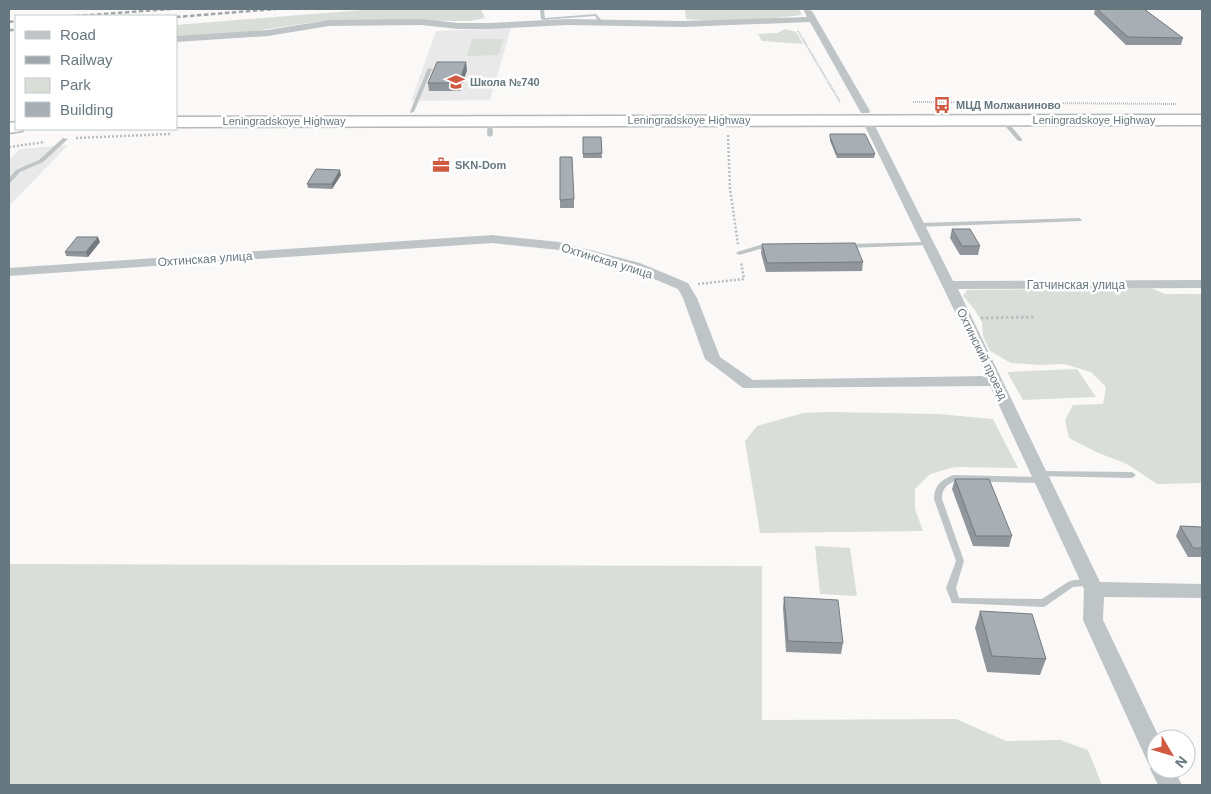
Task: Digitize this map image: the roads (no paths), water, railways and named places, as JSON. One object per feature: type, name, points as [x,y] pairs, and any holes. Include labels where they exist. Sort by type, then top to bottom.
[{"type":"highway","name":"Leningradskoye Highway","points":[[178,114],[412,112],[866,115],[1202,111]]},
{"type":"highway","name":"Leningradskoye Highway","points":[[178,122],[490,128],[866,115],[1003,120],[1202,120]]},
{"type":"street","points":[[178,39],[268,33],[329,23],[421,22],[458,26],[601,22],[682,24],[811,12]]},
{"type":"street","name":"Охтинский проезд","points":[[811,12],[866,115],[927,244],[996,381],[1093,586]]},
{"type":"street","name":"Охтинская улица","points":[[9,272],[492,239],[559,246],[635,266],[682,286],[690,298],[713,359],[749,385],[996,381]]},
{"type":"street","name":"Гатчинская улица","points":[[949,285],[1202,284]]},
{"type":"street","points":[[1146,734],[1093,620],[1093,586],[1202,591]]},
{"type":"lane","points":[[542,10],[544,19],[596,14],[601,22]]},
{"type":"lane","points":[[412,112],[430,68]]},
{"type":"lane","points":[[1003,120],[1020,140]]},
{"type":"lane","points":[[9,181],[18,171],[42,161],[65,139]]},
{"type":"lane","points":[[918,225],[1079,220]]},
{"type":"lane","points":[[839,246],[927,244]]},
{"type":"lane","points":[[739,253],[760,247],[780,247]]},
{"type":"lane","points":[[1093,586],[1071,584],[1044,603],[955,601],[951,588],[960,561],[937,492],[946,481],[954,478],[1132,475]]},
{"type":"railway","points":[[90,15],[171,9]]},
{"type":"railway","points":[[178,17],[276,9]]},
{"type":"railway","points":[[9,22],[15,21]]},
{"type":"railway","points":[[9,30],[15,30]]},
{"type":"place","name":"Школа №740","points":[[456,82]]},
{"type":"place","name":"МЦД Молжаниново","points":[[942,105]]},
{"type":"place","name":"SKN-Dom","points":[[441,165]]}]
